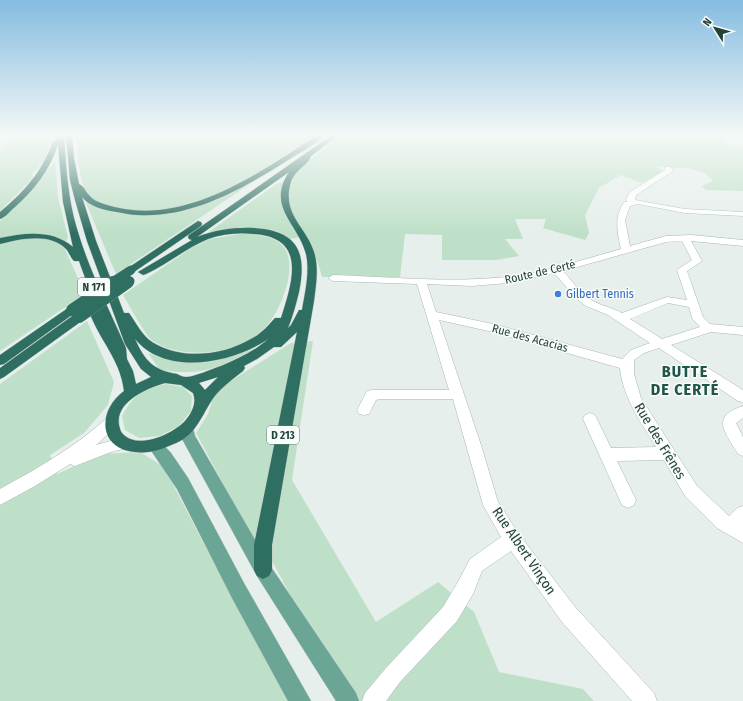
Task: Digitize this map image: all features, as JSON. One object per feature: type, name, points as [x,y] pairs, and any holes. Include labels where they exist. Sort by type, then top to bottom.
[{"type":"highway","points":[[0,216],[32,185],[44,168]]},
{"type":"highway","name":"N 171","points":[[62,168],[75,239],[86,270],[120,348],[131,380],[131,392]]},
{"type":"highway","name":"N 171","points":[[72,168],[92,242],[128,336],[144,364],[152,372],[165,378]]},
{"type":"highway","points":[[76,186],[81,188],[83,195],[90,201],[112,209],[151,212],[201,203],[231,190],[268,168]]},
{"type":"highway","points":[[0,361],[75,314],[282,168]]},
{"type":"highway","points":[[143,272],[290,168]]},
{"type":"highway","points":[[200,409],[201,400],[199,392],[195,386],[188,381],[165,378],[154,381],[131,392],[118,406],[112,422],[113,430],[115,434],[125,443],[144,446],[155,445],[178,436],[195,419],[208,394],[221,380],[284,339],[296,327],[309,301],[313,271],[310,252],[305,240],[288,215],[283,201],[287,179],[295,168]]},
{"type":"highway","points":[[130,276],[158,265],[189,244],[214,234],[246,230],[271,233],[287,241],[296,254],[296,279],[288,315],[276,337],[266,347],[238,363],[188,381]]},
{"type":"highway","points":[[0,241],[42,236],[57,239],[67,244],[74,253],[78,262],[98,320],[122,357]]},
{"type":"highway","name":"D 213","points":[[263,570],[263,545],[309,301]]},
{"type":"highway","points":[[115,302],[147,345],[171,355],[194,358],[222,355],[246,346],[263,338],[282,318],[288,315]]},
{"type":"highway","points":[[0,374],[75,314]]},
{"type":"main road","points":[[187,428],[188,437],[263,570],[348,701]]},
{"type":"main road","points":[[155,445],[170,462],[187,488],[255,620],[300,701]]},
{"type":"street","points":[[632,203],[630,199],[632,194],[669,172],[668,169]]},
{"type":"street","points":[[626,250],[621,216],[627,204],[645,203],[685,212],[743,214]]},
{"type":"street","points":[[685,238],[697,261],[682,270],[698,318],[708,329]]},
{"type":"street","name":"Route de Certé","points":[[333,278],[472,283],[508,280],[556,270],[666,239],[685,238],[743,243]]},
{"type":"street","points":[[556,270],[582,298],[590,304],[609,310],[743,397]]},
{"type":"street","name":"Rue Albert Vinçon","points":[[421,282],[456,394],[474,445],[491,505],[512,539],[569,615],[646,701]]},
{"type":"street","points":[[621,318],[667,300],[693,304]]},
{"type":"street","name":"Rue des Acacias","points":[[432,315],[493,328],[626,365]]},
{"type":"street","points":[[626,365],[633,354],[708,329],[729,328],[743,331]]},
{"type":"street","name":"Rue des Frênes","points":[[626,365],[631,390],[635,400],[667,453],[697,498],[723,522],[737,530]]},
{"type":"street","points":[[364,410],[372,395],[456,394]]},
{"type":"street","points":[[743,411],[729,421],[730,428],[743,450]]},
{"type":"street","points":[[590,419],[628,500]]},
{"type":"street","points":[[45,472],[96,437],[112,422]]},
{"type":"street","points":[[0,497],[45,472],[87,453],[125,443]]},
{"type":"street","points":[[608,456],[667,453]]},
{"type":"street","points":[[737,530],[743,514]]},
{"type":"street","points":[[372,701],[450,614],[466,587],[476,565],[512,539]]},
{"type":"green space","points":[[0,168],[38,168],[32,174],[33,178],[0,211]]},
{"type":"green space","points":[[50,168],[56,168],[58,197],[68,237],[64,247],[85,294],[0,351],[0,221],[29,194]]},
{"type":"green space","points":[[80,168],[274,168],[116,274],[86,203],[91,197],[83,186]]},
{"type":"green space","points":[[299,168],[657,168],[664,171],[642,183],[621,175],[599,188],[585,215],[589,233],[585,240],[543,228],[546,219],[515,219],[523,239],[505,239],[519,256],[496,260],[442,260],[442,235],[405,234],[400,277],[322,277],[319,266],[306,236],[290,239],[276,231],[242,227],[206,234],[276,184],[283,182]]},
{"type":"green space","points":[[675,168],[743,168],[743,191],[705,190],[702,186],[713,181],[705,173],[688,168]]},
{"type":"green space","points":[[245,233],[266,237],[277,241],[285,249],[289,259],[287,285],[283,298],[271,321],[253,338],[226,349],[210,352],[195,353],[179,351],[165,347],[153,341],[142,327],[123,295],[191,248],[210,239]]},
{"type":"green space","points":[[87,321],[114,382],[108,405],[84,433],[50,455],[57,474],[101,454],[140,452],[164,467],[206,548],[292,701],[0,701],[0,384]]},
{"type":"green space","points":[[313,341],[292,480],[376,622],[438,582],[474,612],[499,672],[583,689],[594,701],[356,701],[294,602],[271,559],[251,536],[196,433],[208,414],[215,391],[291,343]]},
{"type":"green space","points":[[261,346],[224,364],[200,371],[188,372],[174,372],[159,369],[148,353],[176,361],[203,363],[228,358]]},
{"type":"green space","points":[[166,384],[183,387],[192,396],[191,411],[179,426],[160,436],[139,438],[125,430],[122,416],[135,398],[151,388]]},
{"type":"place","name":"Gilbert Tennis","points":[[558,294]]},
{"type":"district","name":"BUTTE DE CERTÉ","points":[[685,380]]}]
